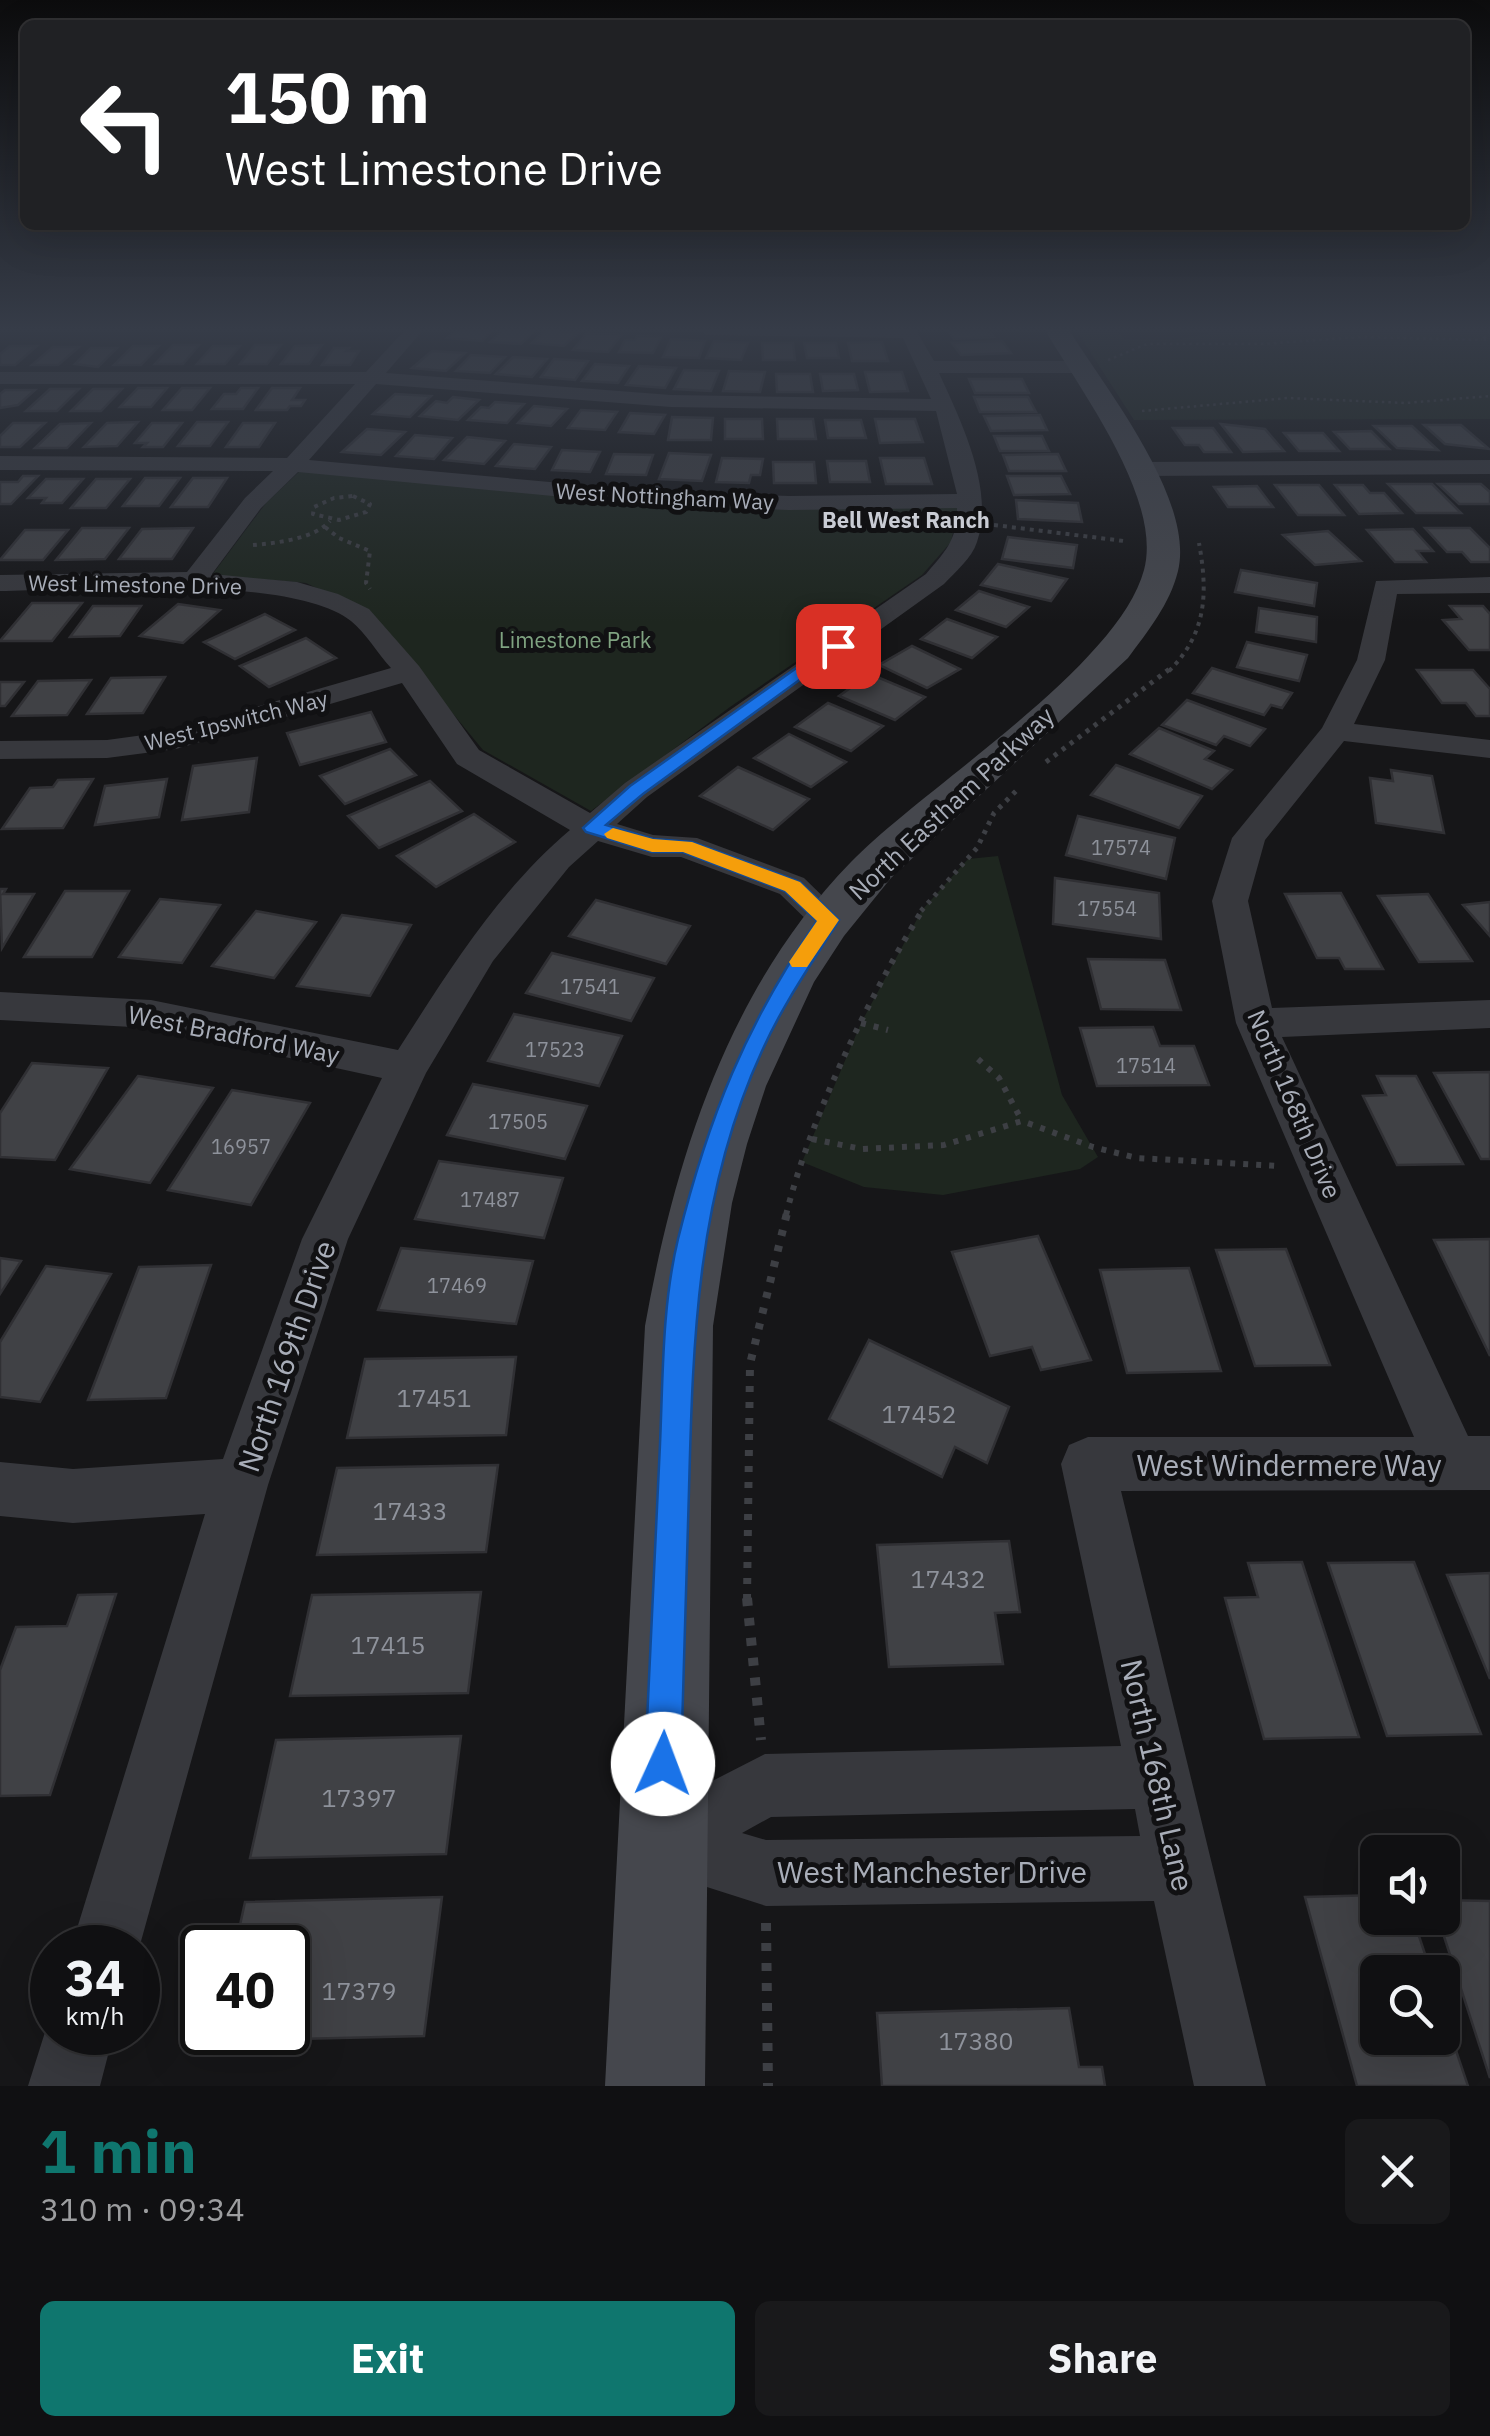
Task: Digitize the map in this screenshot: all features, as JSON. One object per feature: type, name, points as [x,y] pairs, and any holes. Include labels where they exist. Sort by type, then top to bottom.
[{"type":"street","points":[[194,580],[254,503],[328,427]]},
{"type":"street","points":[[592,828],[712,734],[934,578],[964,544],[970,512],[947,427]]},
{"type":"street","name":"North Eastham Parkway","points":[[654,2086],[679,1326],[690,1242],[720,1133],[750,1052],[784,985],[828,920],[869,872],[1088,677],[1142,618],[1161,575],[1165,540],[1158,469],[1133,427]]},
{"type":"street","name":"West Nottingham Way","points":[[0,462],[294,465],[649,498],[970,512]]},
{"type":"street","points":[[1158,469],[1490,467]]},
{"type":"street","name":"West Limestone Drive","points":[[0,582],[194,580],[297,590],[329,600],[360,615],[410,672],[468,757],[592,828],[652,846],[670,869],[772,908],[828,920]]},
{"type":"street","name":"North 168th Drive","points":[[1472,1464],[1256,1023],[1230,901],[1249,838],[1336,731],[1371,660],[1385,586],[1490,585]]},
{"type":"street","name":"West Ipswitch Way","points":[[0,750],[107,749],[176,740],[410,672]]},
{"type":"street","points":[[1336,731],[1490,750]]},
{"type":"street","name":"North 169th Drive","points":[[111,1925],[241,1485],[325,1238],[408,1068],[480,952],[557,858],[592,828]]},
{"type":"street","name":"West Bradford Way","points":[[0,1006],[151,1014],[408,1068]]},
{"type":"street","points":[[1256,1023],[1490,1014]]},
{"type":"street","name":"West Windermere Way","points":[[1088,1464],[1472,1464]]},
{"type":"street","name":"North 168th Lane","points":[[1088,1464],[1230,2086]]},
{"type":"street","points":[[0,1489],[72,1496],[241,1485]]},
{"type":"street","points":[[661,1842],[765,1786],[1158,1777]]},
{"type":"street","name":"West Manchester Drive","points":[[661,1842],[766,1873],[1180,1868]]},
{"type":"street","points":[[64,2086],[73,2055]]},
{"type":"path","points":[[1040,767],[1164,675],[1192,644],[1205,606],[1206,576],[1194,517],[1158,469],[1142,427]]},
{"type":"path","points":[[318,494],[325,500]]},
{"type":"path","points":[[353,496],[370,504],[359,516],[330,520],[313,514],[314,507],[325,500],[353,496]]},
{"type":"path","points":[[970,512],[1124,541]]},
{"type":"path","points":[[243,547],[282,542],[326,527],[330,520]]},
{"type":"path","points":[[326,527],[339,538],[370,551],[366,583],[370,589]]},
{"type":"path","points":[[765,1786],[745,1576],[750,1364],[796,1175],[862,1023],[922,910],[977,848],[994,813],[1029,778]]},
{"type":"path","points":[[862,1023],[888,1030]]},
{"type":"path","points":[[978,1060],[985,1062],[1008,1092],[1022,1121]]},
{"type":"path","points":[[812,1139],[862,1149],[944,1145],[1022,1121],[1092,1147],[1138,1158],[1282,1166]]},
{"type":"path","points":[[766,1873],[768,2086]]},
{"type":"green space","name":"Limestone Park","points":[[300,471],[647,504],[958,507],[951,542],[922,575],[730,707],[591,811],[483,750],[358,608],[306,583],[212,575],[266,503]]},
{"type":"green space","points":[[998,856],[1062,1095],[1098,1157],[1080,1169],[943,1195],[864,1187],[802,1162],[861,1023],[922,910],[968,859]]},
{"type":"building","points":[[9,427],[40,427],[20,447],[0,447],[0,436]]},
{"type":"building","points":[[57,427],[87,427],[67,448],[35,448]]},
{"type":"building","points":[[103,427],[133,427],[117,446],[84,447]]},
{"type":"building","points":[[148,427],[179,427],[163,447],[135,443]]},
{"type":"building","points":[[193,427],[224,427],[210,446],[178,446]]},
{"type":"building","points":[[240,427],[272,427],[259,447],[226,447]]},
{"type":"building","points":[[568,427],[607,427],[605,430]]},
{"type":"building","points":[[622,427],[658,427],[654,434],[619,432]]},
{"type":"building","points":[[670,427],[712,427],[711,440],[668,440]]},
{"type":"building","points":[[725,427],[762,427],[763,439],[725,439]]},
{"type":"building","points":[[777,427],[814,427],[816,439],[778,439]]},
{"type":"building","points":[[826,427],[863,427],[866,438],[828,438]]},
{"type":"building","points":[[877,427],[918,427],[923,442],[880,443]]},
{"type":"building","points":[[989,427],[1047,430],[991,431]]},
{"type":"building","points":[[1224,427],[1265,429],[1284,451],[1243,452]]},
{"type":"building","points":[[1375,427],[1413,427],[1438,450],[1397,448]]},
{"type":"building","points":[[1427,427],[1464,427],[1489,449],[1445,444]]},
{"type":"building","points":[[1173,428],[1213,428],[1231,452],[1204,452],[1199,445],[1185,445]]},
{"type":"building","points":[[367,429],[405,432],[381,455],[342,452]]},
{"type":"building","points":[[1371,431],[1389,449],[1350,449],[1334,432]]},
{"type":"building","points":[[1284,433],[1323,433],[1339,451],[1299,451]]},
{"type":"building","points":[[415,435],[452,438],[434,459],[396,456]]},
{"type":"building","points":[[994,436],[1042,436],[1049,451],[1000,451]]},
{"type":"building","points":[[467,437],[505,441],[484,464],[444,460]]},
{"type":"building","points":[[514,444],[551,447],[535,469],[496,466]]},
{"type":"building","points":[[562,450],[600,452],[590,472],[552,470]]},
{"type":"building","points":[[669,453],[711,455],[702,481],[659,479]]},
{"type":"building","points":[[614,454],[653,455],[646,475],[606,474]]},
{"type":"building","points":[[1058,454],[1066,471],[1009,471],[1003,455]]},
{"type":"building","points":[[722,458],[763,459],[760,475],[751,475],[749,483],[716,482]]},
{"type":"building","points":[[880,458],[924,458],[932,484],[886,484]]},
{"type":"building","points":[[827,461],[866,461],[870,482],[830,482]]},
{"type":"building","points":[[773,462],[814,462],[816,483],[774,483]]},
{"type":"building","points":[[23,476],[38,476],[11,504],[0,504],[0,482],[18,482]]},
{"type":"building","points":[[1007,476],[1061,476],[1070,494],[1014,495]]},
{"type":"building","points":[[145,478],[180,478],[159,506],[123,506]]},
{"type":"building","points":[[193,478],[227,478],[208,507],[171,507]]},
{"type":"building","points":[[46,479],[83,479],[62,503],[28,498]]},
{"type":"building","points":[[96,479],[130,479],[106,508],[71,508]]},
{"type":"building","points":[[1388,484],[1432,484],[1461,513],[1416,513]]},
{"type":"building","points":[[1438,484],[1481,484],[1490,492],[1490,504],[1459,504]]},
{"type":"building","points":[[1275,485],[1319,485],[1344,515],[1298,515]]},
{"type":"building","points":[[1335,485],[1363,485],[1370,493],[1384,493],[1402,513],[1359,514]]},
{"type":"building","points":[[1257,486],[1273,507],[1228,507],[1214,487]]},
{"type":"building","points":[[1016,500],[1078,503],[1082,522],[1018,519]]},
{"type":"building","points":[[82,528],[129,528],[105,559],[56,560]]},
{"type":"building","points":[[193,528],[172,559],[119,559],[142,529]]},
{"type":"building","points":[[1425,528],[1470,528],[1490,548],[1490,562],[1471,562],[1462,552],[1447,552]]},
{"type":"building","points":[[1413,529],[1433,551],[1417,551],[1426,562],[1395,562],[1367,530]]},
{"type":"building","points":[[25,530],[68,530],[43,560],[0,560]]},
{"type":"building","points":[[1328,531],[1361,561],[1315,565],[1283,535]]},
{"type":"building","points":[[1008,537],[1077,545],[1073,568],[1002,559]]},
{"type":"building","points":[[998,564],[1067,579],[1051,601],[981,585]]},
{"type":"building","points":[[1241,570],[1317,583],[1314,606],[1235,592]]},
{"type":"building","points":[[979,591],[1029,607],[1006,627],[956,610]]},
{"type":"building","points":[[32,603],[82,603],[52,641],[0,641]]},
{"type":"building","points":[[178,604],[220,610],[183,643],[140,636]]},
{"type":"building","points":[[93,606],[141,606],[120,636],[70,637]]},
{"type":"building","points":[[1450,606],[1483,606],[1490,614],[1490,650],[1469,650],[1443,620],[1461,619]]},
{"type":"building","points":[[1259,608],[1317,617],[1316,642],[1256,632]]},
{"type":"building","points":[[265,614],[295,630],[235,659],[204,642]]},
{"type":"building","points":[[947,619],[997,637],[972,658],[921,639]]},
{"type":"building","points":[[306,638],[336,658],[269,687],[240,666]]},
{"type":"building","points":[[1247,642],[1307,655],[1299,681],[1237,667]]},
{"type":"building","points":[[912,646],[960,669],[927,688],[879,665]]},
{"type":"building","points":[[1212,668],[1292,693],[1282,708],[1271,705],[1264,715],[1193,693]]},
{"type":"building","points":[[1417,670],[1473,670],[1490,689],[1490,716],[1476,716],[1466,703],[1442,703]]},
{"type":"building","points":[[870,674],[925,697],[895,720],[839,696]]},
{"type":"building","points":[[165,677],[143,713],[87,714],[111,678]]},
{"type":"building","points":[[91,680],[67,715],[12,716],[38,681]]},
{"type":"building","points":[[0,682],[24,682],[5,706],[0,706]]},
{"type":"building","points":[[1187,700],[1265,729],[1250,746],[1224,736],[1216,745],[1162,725]]},
{"type":"building","points":[[828,703],[883,726],[851,751],[795,727]]},
{"type":"building","points":[[371,712],[386,742],[300,765],[287,733]]},
{"type":"building","points":[[1159,728],[1214,751],[1205,759],[1232,770],[1212,789],[1130,754]]},
{"type":"building","points":[[789,734],[846,762],[811,787],[754,758]]},
{"type":"building","points":[[390,749],[416,775],[345,804],[320,776]]},
{"type":"building","points":[[257,758],[249,812],[182,820],[193,766]]},
{"type":"building","points":[[1116,765],[1202,796],[1179,828],[1091,795]]},
{"type":"building","points":[[738,767],[809,799],[773,830],[700,796]]},
{"type":"building","points":[[1391,770],[1432,776],[1444,833],[1376,823],[1370,778],[1393,781]]},
{"type":"building","points":[[93,779],[63,828],[2,829],[30,788],[53,787],[58,780]]},
{"type":"building","points":[[167,779],[159,817],[95,825],[105,786]]},
{"type":"building","points":[[430,781],[462,811],[379,848],[348,816]]},
{"type":"building","points":[[474,814],[515,842],[436,887],[397,856]]},
{"type":"building","points":[[1078,816],[1175,838],[1166,879],[1066,855]]},
{"type":"building","points":[[1055,878],[1159,893],[1161,939],[1053,924]]},
{"type":"building","points":[[0,889],[6,889],[3,894],[34,894],[2,948]]},
{"type":"building","points":[[65,891],[129,891],[92,957],[24,957]]},
{"type":"building","points":[[1341,893],[1383,969],[1345,969],[1339,958],[1317,958],[1285,894]]},
{"type":"building","points":[[1428,894],[1472,961],[1419,962],[1378,896]]},
{"type":"building","points":[[160,899],[220,905],[182,963],[119,957]]},
{"type":"building","points":[[596,900],[690,926],[666,964],[569,936]]},
{"type":"building","points":[[1490,902],[1490,936],[1463,905]]},
{"type":"building","points":[[256,911],[316,922],[274,978],[212,966]]},
{"type":"building","points":[[342,915],[411,925],[370,996],[297,986]]},
{"type":"building","points":[[552,953],[654,978],[631,1021],[526,993]]},
{"type":"building","points":[[1088,959],[1165,960],[1181,1010],[1101,1009]]},
{"type":"building","points":[[514,1014],[622,1036],[599,1086],[488,1061]]},
{"type":"building","points":[[1153,1027],[1160,1046],[1194,1046],[1209,1085],[1097,1086],[1080,1028]]},
{"type":"building","points":[[32,1063],[108,1068],[55,1160],[0,1157],[0,1113]]},
{"type":"building","points":[[1490,1072],[1490,1159],[1481,1159],[1434,1073]]},
{"type":"building","points":[[138,1076],[213,1088],[150,1183],[70,1169]]},
{"type":"building","points":[[1377,1076],[1416,1076],[1463,1164],[1397,1165],[1363,1096],[1386,1095]]},
{"type":"building","points":[[473,1084],[587,1106],[565,1159],[447,1135]]},
{"type":"building","points":[[232,1090],[310,1103],[251,1205],[168,1190]]},
{"type":"building","points":[[439,1161],[563,1178],[544,1238],[415,1219]]},
{"type":"building","points":[[1038,1236],[1091,1360],[1041,1370],[1032,1347],[990,1356],[952,1252]]},
{"type":"building","points":[[1490,1239],[1490,1356],[1434,1240]]},
{"type":"building","points":[[401,1248],[533,1261],[516,1324],[378,1310]]},
{"type":"building","points":[[1286,1249],[1330,1365],[1255,1366],[1216,1250]]},
{"type":"building","points":[[0,1258],[21,1261],[0,1294]]},
{"type":"building","points":[[211,1265],[166,1398],[88,1400],[139,1267]]},
{"type":"building","points":[[46,1266],[111,1274],[40,1402],[0,1397],[0,1342]]},
{"type":"building","points":[[1189,1268],[1221,1371],[1127,1373],[1100,1270]]},
{"type":"building","points":[[869,1340],[1009,1407],[987,1463],[955,1447],[942,1477],[829,1419]]},
{"type":"building","points":[[516,1357],[506,1435],[347,1438],[365,1359]]},
{"type":"building","points":[[498,1465],[486,1552],[317,1555],[337,1468]]},
{"type":"building","points":[[1009,1541],[1020,1612],[995,1613],[1003,1664],[889,1667],[877,1545]]},
{"type":"building","points":[[1302,1562],[1359,1737],[1264,1739],[1225,1598],[1258,1597],[1248,1563]]},
{"type":"building","points":[[1414,1562],[1481,1734],[1387,1736],[1328,1563]]},
{"type":"building","points":[[1490,1573],[1490,1679],[1447,1575]]},
{"type":"building","points":[[481,1592],[468,1693],[290,1696],[312,1595]]},
{"type":"building","points":[[116,1594],[50,1795],[0,1796],[0,1670],[16,1627],[67,1626],[78,1595]]},
{"type":"building","points":[[461,1736],[446,1854],[250,1858],[276,1740]]},
{"type":"building","points":[[1360,1895],[1360,1935],[1419,1935],[1425,1955],[1360,1955],[1360,2055],[1458,2055],[1468,2086],[1357,2086],[1305,1897]]},
{"type":"building","points":[[442,1897],[424,2036],[310,2039],[310,1925],[240,1925],[245,1902]]},
{"type":"building","points":[[1460,1900],[1490,1901],[1490,2078],[1460,1986],[1460,1955],[1450,1955],[1444,1935],[1460,1935]]},
{"type":"building","points":[[1069,2008],[1079,2067],[1102,2067],[1105,2086],[882,2086],[877,2013]]},
{"type":"slow traffic","points":[[613,834],[652,846],[685,846],[792,886],[828,920],[800,962]]},
{"type":"district","name":"Bell West Ranch","points":[[906,519]]},
{"type":"route","points":[[663,1764],[679,1326],[690,1242],[726,1115],[750,1052],[784,985],[828,920],[792,886],[685,846],[652,846],[592,828],[636,790],[838,646]]}]
